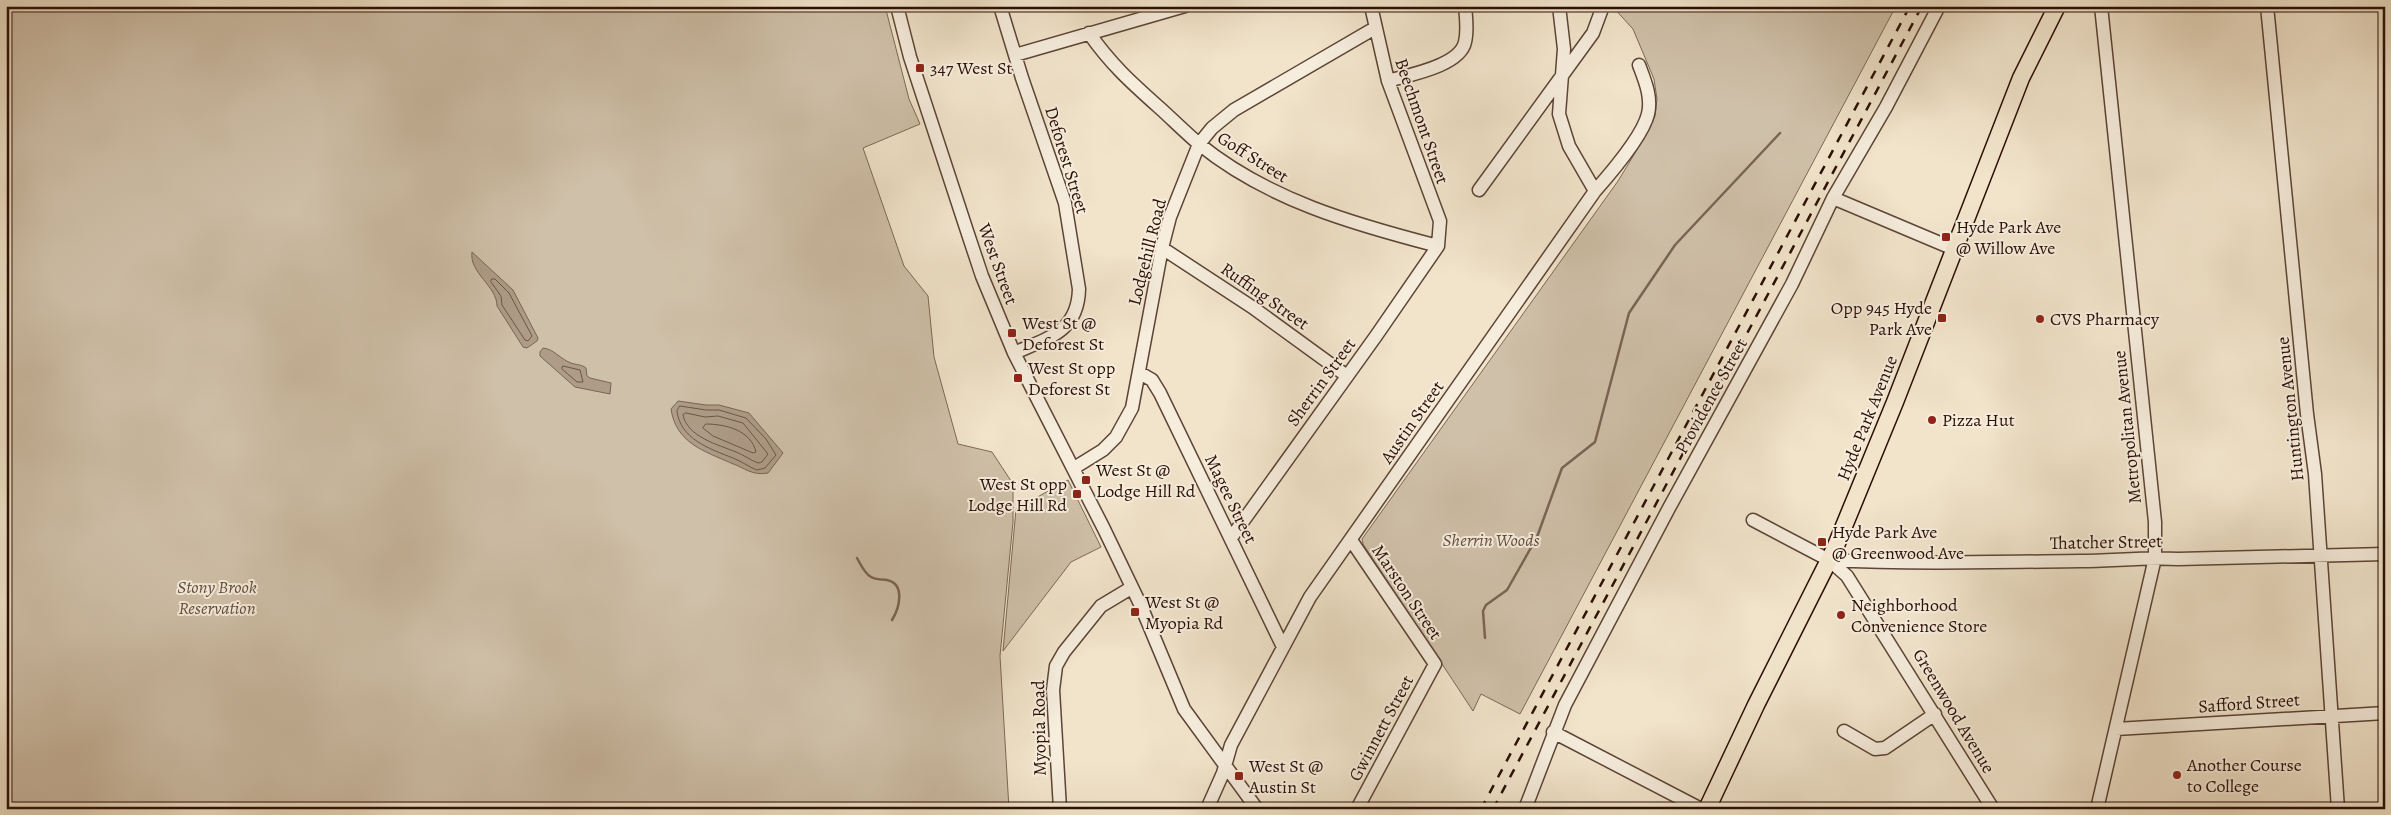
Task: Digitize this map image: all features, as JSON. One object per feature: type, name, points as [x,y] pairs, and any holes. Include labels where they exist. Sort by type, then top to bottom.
[{"type":"main road","name":"Hyde Park Avenue","points":[[1707,809],[1756,705],[1829,560],[1861,489],[2021,78],[2057,6]]},
{"type":"street","name":"West Street","points":[[898,6],[910,57],[982,276],[1014,353],[1074,468],[1131,588],[1184,710],[1257,809]]},
{"type":"street","name":"Deforest Street","points":[[1000,6],[1014,55],[1065,203],[1079,289],[1079,303],[1073,317],[1063,331],[1014,353]]},
{"type":"street","points":[[1014,55],[1185,6]]},
{"type":"street","name":"Beechmont Street","points":[[1371,6],[1388,81],[1440,221],[1438,246]]},
{"type":"street","points":[[1388,81],[1432,69],[1455,56],[1465,44],[1467,31],[1465,6]]},
{"type":"street","points":[[1559,6],[1564,49],[1558,105],[1564,133],[1577,162],[1595,190]]},
{"type":"street","points":[[1479,190],[1594,33],[1603,6]]},
{"type":"street","name":"Providence Street","points":[[1525,809],[1553,732],[1565,705],[1668,508],[1787,292],[1833,198],[1886,108],[1939,6]]},
{"type":"street","name":"Metropolitan Avenue","points":[[2097,809],[2155,558],[2155,522],[2101,6]]},
{"type":"street","name":"Huntington Avenue","points":[[2267,6],[2306,414],[2315,474],[2338,809]]},
{"type":"street","name":"Lodgehill Road","points":[[1074,468],[1103,450],[1116,437],[1132,408],[1162,248],[1170,217],[1199,144],[1212,128],[1234,110],[1375,28]]},
{"type":"street","name":"Goff Street","points":[[1089,34],[1108,60],[1199,144],[1234,168],[1286,197],[1360,226],[1438,246]]},
{"type":"street","name":"Austin Street","points":[[1207,809],[1231,745],[1310,597],[1595,190],[1633,143],[1648,115],[1649,92],[1639,65]]},
{"type":"street","points":[[1833,198],[1954,249]]},
{"type":"street","name":"Sherrin Street","points":[[1230,538],[1438,246]]},
{"type":"street","name":"Ruffing Street","points":[[1162,248],[1252,307],[1347,376]]},
{"type":"street","name":"Magee Street","points":[[1140,372],[1152,380],[1160,393],[1283,647]]},
{"type":"street","name":"Greenwood Avenue","points":[[1753,520],[1829,560],[1852,582],[1993,809]]},
{"type":"street","name":"Marston Street","points":[[1351,540],[1435,664]]},
{"type":"street","name":"Thatcher Street","points":[[1829,560],[1899,563],[2320,557],[2385,554]]},
{"type":"street","points":[[1852,582],[1863,562]]},
{"type":"street","name":"Myopia Road","points":[[1060,809],[1053,690],[1056,666],[1064,652],[1101,606],[1131,588]]},
{"type":"street","name":"Gwinnett Street","points":[[1357,809],[1435,664]]},
{"type":"street","name":"Safford Street","points":[[2116,728],[2385,712]]},
{"type":"street","points":[[1844,731],[1875,749],[1885,748],[1935,714]]},
{"type":"street","points":[[1553,732],[1702,809]]},
{"type":"green space","name":"Stony Brook Reservation","points":[[6,6],[885,6],[909,99],[920,124],[863,148],[904,266],[928,296],[934,357],[958,444],[992,452],[1013,484],[1013,522],[1000,656],[1009,809],[6,809]]},
{"type":"green space","name":"Sherrin Woods","points":[[1612,6],[1896,6],[1520,714],[1481,694],[1473,711],[1363,544],[1362,539],[1618,181],[1649,130],[1655,116],[1657,99],[1654,79],[1633,29]]},
{"type":"green space","points":[[1068,480],[1101,547],[1071,562],[1003,651],[1016,509]]},
{"type":"water","points":[[472,252],[513,290],[538,338],[537,341],[527,348],[523,347],[497,306],[493,292],[472,260]]},
{"type":"water","points":[[543,348],[550,350],[573,364],[586,368],[587,376],[590,378],[611,383],[610,394],[575,387],[540,356]]},
{"type":"water","points":[[678,401],[719,405],[749,413],[783,453],[768,473],[762,474],[749,471],[701,450],[685,438],[674,421],[671,409]]},
{"type":"waterway","points":[[1485,638],[1483,611],[1486,605],[1507,590],[1537,537],[1562,468],[1595,442],[1629,313],[1675,245],[1780,133]]},
{"type":"waterway","points":[[857,558],[869,575],[875,579],[893,582],[897,586],[899,604],[892,620]]},
{"type":"railway","points":[[1481,809],[1910,6]]},
{"type":"railway","points":[[1493,809],[1922,6]]},
{"type":"place","name":"347 West St","points":[[920,68]]},
{"type":"place","name":"Hyde Park Ave @ Willow Ave","points":[[1946,237]]},
{"type":"place","name":"Opp 945 Hyde Park Ave","points":[[1942,318]]},
{"type":"place","name":"CVS Pharmacy","points":[[2040,319]]},
{"type":"place","name":"West St @ Deforest St","points":[[1012,333]]},
{"type":"place","name":"West St opp Deforest St","points":[[1018,378]]},
{"type":"place","name":"Pizza Hut","points":[[1932,420]]},
{"type":"place","name":"West St @ Lodge Hill Rd","points":[[1086,480]]},
{"type":"place","name":"West St opp Lodge Hill Rd","points":[[1077,494]]},
{"type":"place","name":"Hyde Park Ave @ Greenwood Ave","points":[[1822,542]]},
{"type":"place","name":"West St @ Myopia Rd","points":[[1135,612]]},
{"type":"place","name":"Neighborhood Convenience Store","points":[[1841,615]]},
{"type":"place","name":"Another Course to College","points":[[2177,775]]},
{"type":"place","name":"West St @ Austin St","points":[[1239,776]]}]
